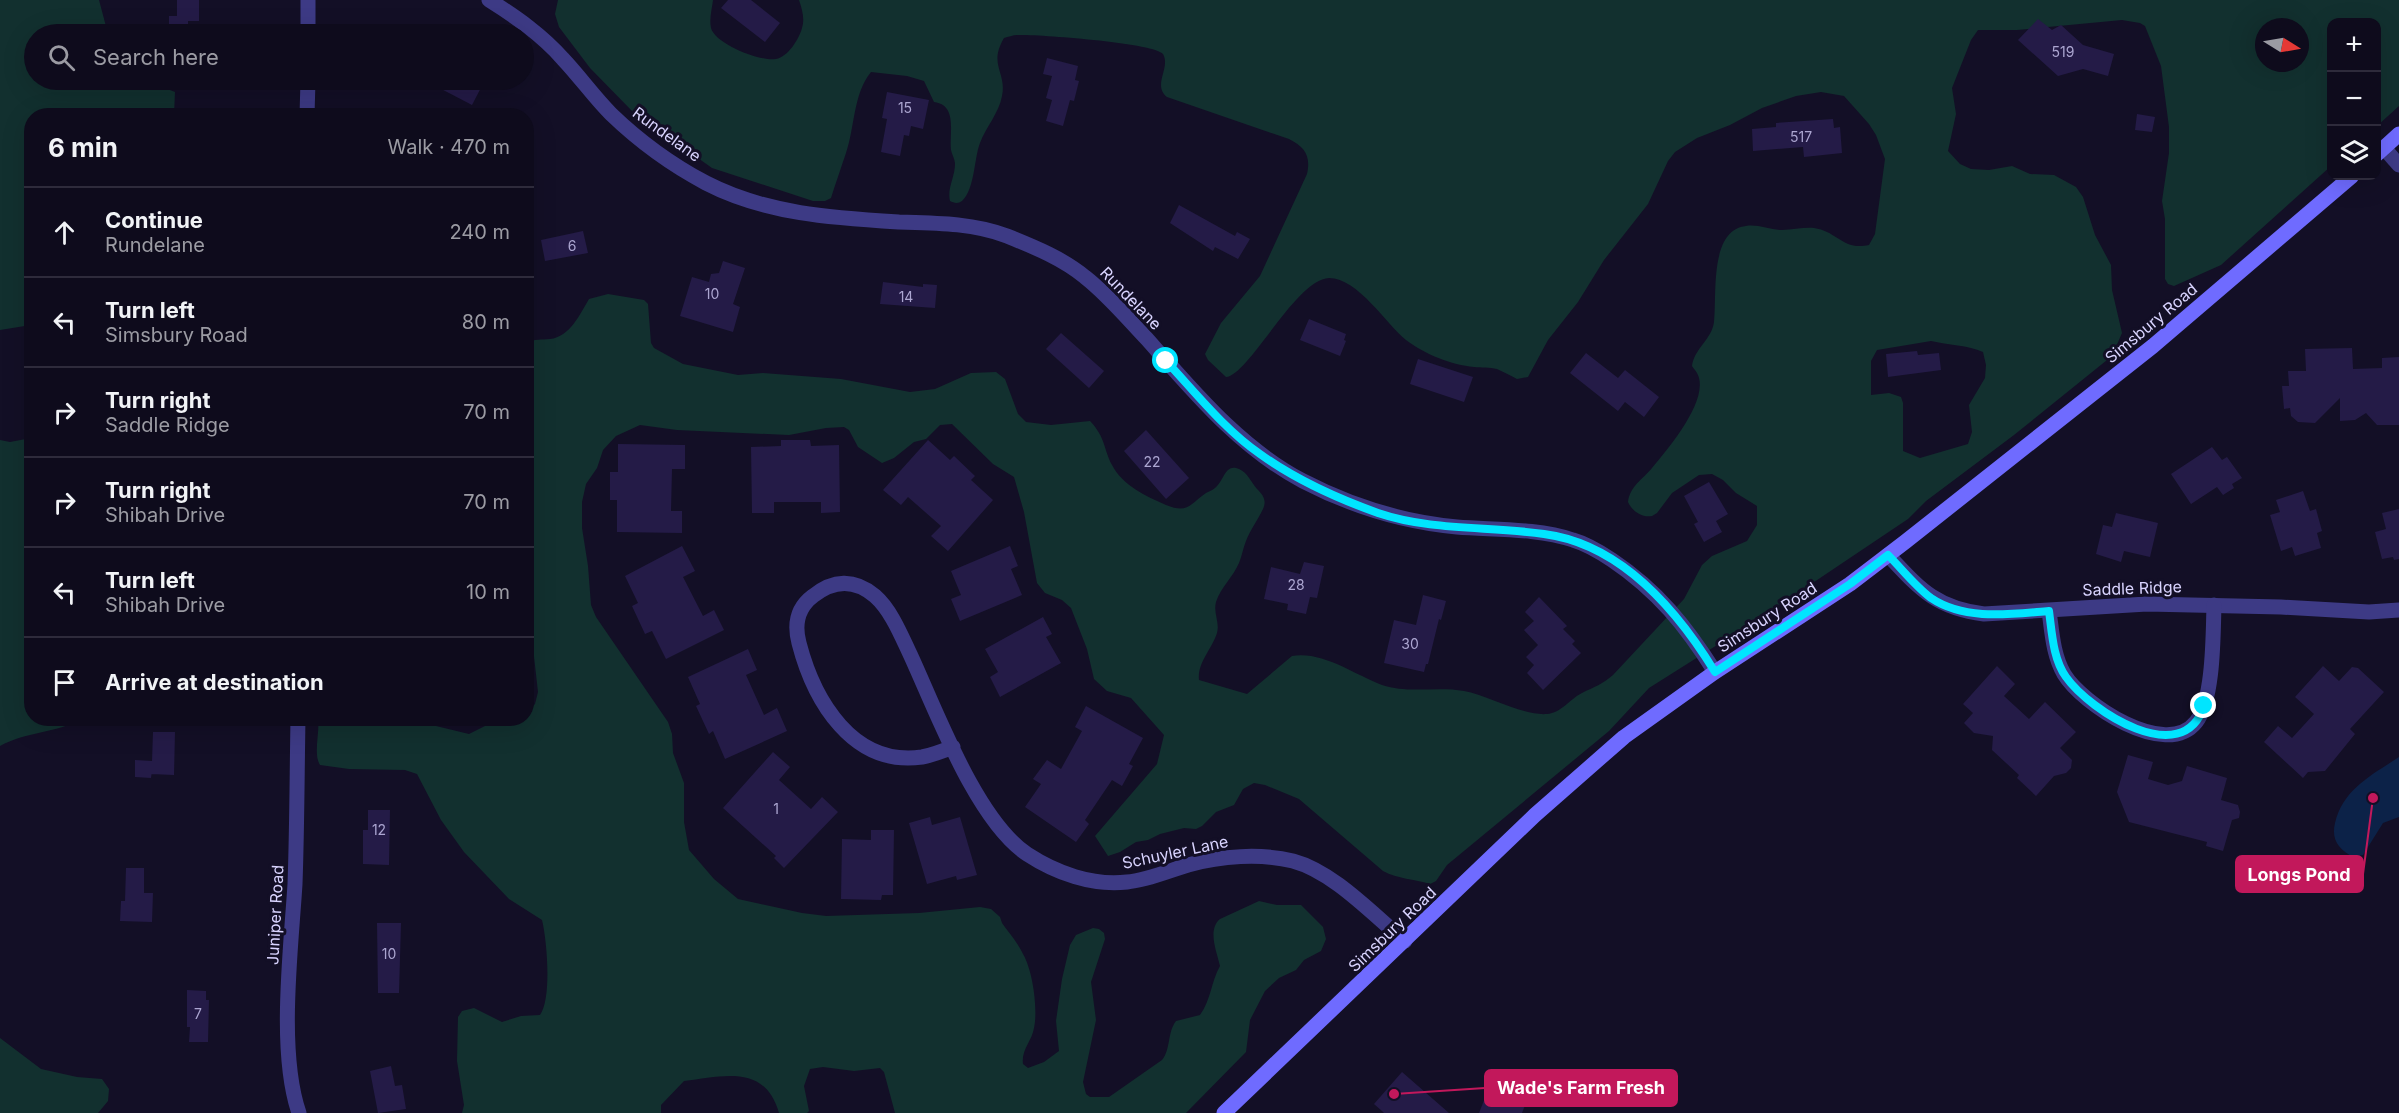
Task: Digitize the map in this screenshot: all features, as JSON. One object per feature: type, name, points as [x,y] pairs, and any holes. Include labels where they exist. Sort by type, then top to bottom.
[{"type":"main road","points":[[2381,151],[2399,134]]},
{"type":"main road","name":"Simsbury Road","points":[[1224,1113],[1535,815],[1624,737],[1715,672],[1850,584],[1888,555],[2153,346],[2347,180]]},
{"type":"street","points":[[308,0],[308,24]]},
{"type":"street","name":"Rundelane","points":[[489,0],[525,24]]},
{"type":"street","name":"Rundelane","points":[[534,32],[562,57],[598,101],[633,134],[708,184],[735,196],[814,217],[968,226],[1003,235],[1047,253],[1085,277],[1114,303],[1226,425],[1258,454],[1301,481],[1380,513],[1427,524],[1545,534],[1573,540],[1596,550],[1640,580],[1667,606],[1694,638],[1715,672]]},
{"type":"street","points":[[307,108],[308,90]]},
{"type":"street","points":[[2381,153],[2399,165]]},
{"type":"street","name":"Saddle Ridge","points":[[1888,555],[1921,590],[1944,604],[1971,613],[2049,611],[2147,604],[2369,612],[2399,610]]},
{"type":"street","name":"Schuyler Lane","points":[[953,747],[924,757],[901,757],[877,753],[851,737],[824,704],[804,658],[796,632],[799,612],[804,603],[830,584],[841,582],[861,586],[884,606],[977,794],[1007,836],[1027,854],[1060,871],[1091,880],[1124,882],[1154,876],[1191,864],[1235,857],[1252,856],[1293,861],[1316,870],[1333,881],[1405,941]]},
{"type":"street","points":[[2049,611],[2057,659],[2073,686],[2093,705],[2127,725],[2151,733],[2166,734],[2188,729],[2202,713],[2212,657],[2214,605]]},
{"type":"street","name":"Juniper Road","points":[[298,726],[295,869],[288,1005],[290,1066],[299,1113]]},
{"type":"green space","points":[[0,0],[99,0],[105,24],[24,24],[24,90],[169,90],[175,92],[174,108],[24,108],[24,326],[0,330]]},
{"type":"green space","points":[[558,0],[713,0],[710,21],[714,34],[739,51],[760,58],[776,59],[785,55],[792,47],[802,28],[802,10],[799,0],[2399,0],[2399,106],[2381,122],[2381,18],[2327,18],[2327,170],[2221,265],[2174,286],[2168,284],[2165,279],[2165,219],[2162,201],[2169,153],[2169,127],[2161,66],[2145,26],[2122,20],[2017,30],[1978,30],[1971,40],[1952,88],[1956,114],[1948,151],[1960,164],[1971,169],[1989,170],[2012,166],[2030,174],[2054,175],[2076,187],[2083,197],[2095,235],[2111,265],[2112,290],[2122,333],[2112,356],[2014,435],[1926,501],[1908,519],[1771,611],[1649,688],[1609,731],[1447,865],[1436,881],[1430,884],[1394,876],[1383,871],[1299,799],[1265,785],[1254,783],[1243,789],[1234,805],[1216,812],[1196,829],[1184,828],[1160,834],[1148,840],[1136,842],[1108,856],[1095,836],[1157,764],[1164,735],[1131,698],[1107,691],[1094,679],[1087,649],[1071,608],[1062,600],[1045,593],[1037,583],[1024,512],[1014,477],[993,464],[952,424],[940,425],[926,439],[914,442],[894,458],[882,463],[858,447],[849,430],[844,427],[789,435],[677,430],[640,425],[616,436],[603,450],[597,468],[586,484],[582,502],[582,528],[591,605],[596,617],[668,722],[672,734],[673,753],[684,783],[684,822],[689,850],[714,879],[738,899],[826,916],[919,913],[980,907],[991,909],[1000,917],[1021,950],[1027,961],[1032,980],[1035,1020],[1033,1033],[1023,1059],[1023,1064],[1028,1068],[1044,1062],[1059,1051],[1056,1021],[1070,945],[1076,935],[1093,928],[1099,929],[1104,933],[1105,939],[1091,982],[1096,1020],[1083,1082],[1086,1094],[1090,1097],[1109,1097],[1162,1060],[1176,1021],[1200,1015],[1220,966],[1213,935],[1220,919],[1259,901],[1277,905],[1301,905],[1323,927],[1326,939],[1321,951],[1304,960],[1296,970],[1279,978],[1265,991],[1250,1020],[1246,1052],[1186,1113],[895,1113],[884,1072],[880,1068],[854,1071],[823,1067],[810,1069],[804,1086],[809,1111],[807,1113],[779,1113],[773,1097],[764,1087],[753,1080],[728,1076],[684,1081],[661,1105],[661,1113],[462,1113],[464,1105],[457,1061],[458,1017],[462,1011],[474,1008],[502,1022],[521,1016],[540,1015],[544,1007],[547,983],[547,955],[542,920],[509,899],[464,852],[441,820],[417,774],[405,770],[349,769],[320,765],[317,755],[318,726],[436,726],[469,734],[485,726],[534,726],[534,705],[538,692],[534,657],[534,340],[550,339],[563,334],[574,324],[589,299],[608,294],[644,300],[648,304],[651,343],[654,348],[683,364],[738,375],[763,373],[841,379],[910,392],[935,389],[971,373],[996,372],[1005,379],[1018,414],[1026,422],[1051,425],[1090,421],[1102,438],[1109,459],[1122,479],[1143,494],[1166,505],[1173,508],[1184,508],[1192,504],[1216,487],[1231,468],[1247,475],[1263,496],[1264,506],[1261,513],[1248,537],[1236,568],[1216,602],[1217,633],[1202,662],[1199,680],[1247,694],[1292,656],[1304,655],[1338,664],[1392,688],[1464,691],[1516,709],[1547,714],[1557,711],[1613,675],[1684,599],[1702,565],[1712,556],[1747,541],[1757,525],[1757,506],[1712,474],[1699,475],[1672,493],[1657,513],[1652,516],[1645,516],[1632,508],[1628,502],[1629,496],[1676,438],[1697,400],[1700,389],[1699,378],[1692,366],[1693,360],[1713,328],[1717,265],[1726,239],[1734,230],[1746,226],[1782,230],[1814,228],[1829,233],[1846,243],[1869,245],[1875,234],[1885,159],[1876,135],[1844,96],[1821,92],[1796,96],[1762,108],[1730,125],[1697,138],[1675,152],[1668,161],[1648,204],[1604,260],[1578,302],[1548,340],[1528,377],[1517,379],[1497,369],[1457,364],[1430,354],[1406,340],[1371,303],[1351,286],[1340,280],[1329,278],[1316,282],[1302,294],[1247,361],[1236,372],[1226,377],[1208,360],[1205,354],[1221,323],[1260,276],[1307,174],[1307,157],[1299,145],[1289,139],[1167,97],[1161,87],[1165,59],[1163,54],[1155,50],[1140,46],[1070,38],[1015,35],[1004,38],[998,55],[1002,96],[980,143],[969,189],[966,196],[958,203],[950,201],[949,196],[955,164],[951,150],[951,121],[946,108],[934,102],[924,81],[907,76],[871,72],[861,90],[849,143],[831,198],[825,201],[813,201],[712,168],[633,112],[590,68],[559,27],[555,14]],"holes":[[[1931,341],[1983,352],[1986,365],[1985,378],[1969,405],[1972,432],[1968,444],[1920,458],[1903,451],[1901,397],[1889,393],[1871,395],[1871,361],[1877,350]]]},
{"type":"green space","points":[[24,439],[24,726],[65,726],[10,741],[0,746],[0,440],[10,442]]},
{"type":"green space","points":[[0,1038],[41,1069],[77,1077],[102,1079],[109,1089],[108,1101],[98,1113],[0,1113]]},
{"type":"water","points":[[2399,757],[2399,817],[2383,823],[2363,855],[2353,857],[2340,847],[2335,839],[2334,829],[2339,811],[2360,784]]},
{"type":"building","points":[[177,0],[199,0],[199,21],[188,21],[188,24],[169,24],[169,16],[177,16]]},
{"type":"building","points":[[728,0],[751,0],[780,23],[765,42],[721,8]]},
{"type":"building","points":[[2038,19],[2052,30],[2061,25],[2083,45],[2114,54],[2108,76],[2083,69],[2058,76],[2018,40]]},
{"type":"building","points":[[1047,58],[1078,66],[1075,80],[1079,81],[1074,101],[1070,100],[1063,126],[1046,121],[1052,100],[1046,98],[1052,76],[1043,74]]},
{"type":"building","points":[[443,90],[480,90],[472,105]]},
{"type":"building","points":[[887,92],[929,100],[923,129],[911,126],[909,136],[904,135],[900,156],[881,152],[887,119],[882,118]]},
{"type":"building","points":[[2137,114],[2155,117],[2152,132],[2135,130]]},
{"type":"building","points":[[1833,119],[1834,128],[1840,127],[1842,153],[1804,157],[1803,147],[1753,151],[1752,129],[1776,127],[1776,123]]},
{"type":"building","points":[[1179,205],[1235,236],[1237,232],[1250,239],[1238,259],[1215,247],[1213,251],[1170,223]]},
{"type":"building","points":[[583,231],[588,253],[545,261],[541,240]]},
{"type":"building","points":[[723,261],[745,268],[733,304],[740,307],[733,332],[680,316],[692,277],[709,282],[711,274],[719,273]]},
{"type":"building","points":[[883,282],[923,287],[923,284],[937,285],[935,308],[880,304]]},
{"type":"building","points":[[1309,319],[1346,334],[1344,340],[1346,341],[1340,356],[1300,340]]},
{"type":"building","points":[[1061,333],[1104,371],[1089,388],[1046,349]]},
{"type":"building","points":[[2352,348],[2353,369],[2382,368],[2382,358],[2399,357],[2399,425],[2377,425],[2366,413],[2355,420],[2340,421],[2340,398],[2315,423],[2298,422],[2291,416],[2290,408],[2284,409],[2282,386],[2289,386],[2288,371],[2306,371],[2305,349]]},
{"type":"building","points":[[1917,351],[1918,355],[1939,353],[1941,370],[1888,377],[1886,354]]},
{"type":"building","points":[[1586,353],[1618,378],[1625,370],[1659,397],[1644,417],[1625,402],[1618,411],[1570,373]]},
{"type":"building","points":[[1418,359],[1473,377],[1464,402],[1410,384]]},
{"type":"building","points":[[1146,430],[1189,478],[1166,499],[1124,451]]},
{"type":"building","points":[[781,440],[810,440],[811,446],[839,445],[840,512],[821,513],[821,502],[774,502],[774,513],[752,513],[751,447],[781,446]]},
{"type":"building","points":[[928,440],[950,460],[954,456],[975,476],[971,480],[993,500],[948,551],[931,536],[941,526],[908,497],[901,505],[883,490]]},
{"type":"building","points":[[618,444],[685,445],[685,469],[672,469],[671,511],[682,511],[682,533],[617,532],[617,500],[610,500],[610,472],[618,472]]},
{"type":"building","points":[[2212,447],[2222,460],[2227,457],[2242,478],[2232,484],[2234,488],[2223,495],[2217,487],[2191,504],[2171,474]]},
{"type":"building","points":[[1709,482],[1728,514],[1716,521],[1722,532],[1704,542],[1694,524],[1698,522],[1684,496]]},
{"type":"building","points":[[2303,491],[2310,511],[2316,509],[2322,531],[2317,533],[2321,548],[2295,556],[2292,547],[2281,551],[2270,515],[2280,512],[2276,500]]},
{"type":"building","points":[[2399,509],[2399,559],[2394,560],[2393,557],[2382,559],[2375,532],[2386,529],[2382,513]]},
{"type":"building","points":[[2116,513],[2158,523],[2150,557],[2124,551],[2121,562],[2096,554],[2103,525],[2112,527]]},
{"type":"building","points":[[682,546],[695,571],[683,577],[703,616],[714,610],[724,630],[666,659],[652,631],[645,634],[632,606],[638,603],[625,576]]},
{"type":"building","points":[[1010,546],[1018,566],[1011,569],[1022,595],[960,621],[951,599],[961,595],[951,571]]},
{"type":"building","points":[[1304,562],[1324,566],[1317,598],[1310,597],[1306,614],[1287,610],[1288,604],[1264,599],[1271,567],[1300,574]]},
{"type":"building","points":[[1423,595],[1446,601],[1424,672],[1384,663],[1394,620],[1416,625]]},
{"type":"building","points":[[1539,597],[1567,626],[1563,629],[1575,641],[1572,644],[1581,653],[1543,690],[1527,673],[1534,665],[1526,657],[1538,645],[1524,630],[1534,621],[1525,612]]},
{"type":"building","points":[[1043,617],[1052,634],[1046,637],[1061,663],[1000,697],[990,677],[998,672],[985,649]]},
{"type":"building","points":[[748,649],[757,670],[746,675],[764,715],[777,708],[787,731],[725,759],[713,731],[709,734],[696,706],[700,704],[688,677]]},
{"type":"building","points":[[1997,666],[2015,684],[2004,696],[2029,719],[2045,702],[2076,732],[2060,748],[2072,760],[2071,768],[2066,773],[2054,776],[2036,796],[2017,778],[2019,775],[1992,750],[1993,736],[1974,733],[1964,723],[1973,713],[1963,704]]},
{"type":"building","points":[[2323,666],[2339,681],[2352,667],[2358,668],[2384,692],[2350,729],[2355,734],[2325,771],[2308,772],[2303,778],[2264,742],[2278,726],[2292,738],[2314,714],[2295,697]]},
{"type":"building","points":[[1086,706],[1143,738],[1129,764],[1133,766],[1122,786],[1112,780],[1085,820],[1089,824],[1076,842],[1025,807],[1041,784],[1033,779],[1047,760],[1061,769],[1082,731],[1075,727]]},
{"type":"building","points":[[153,732],[175,732],[174,775],[151,774],[151,778],[135,777],[135,760],[152,761]]},
{"type":"building","points":[[773,752],[790,767],[779,780],[811,809],[822,797],[838,812],[784,868],[774,858],[776,856],[723,808]]},
{"type":"building","points":[[2128,755],[2153,762],[2148,779],[2168,785],[2182,781],[2187,766],[2227,778],[2221,800],[2238,805],[2240,812],[2239,818],[2232,820],[2223,851],[2206,846],[2207,842],[2129,822],[2117,792]]},
{"type":"building","points":[[368,810],[390,810],[389,865],[363,864],[363,830],[368,830]]},
{"type":"building","points":[[930,817],[932,825],[960,817],[977,875],[957,880],[956,876],[927,884],[909,823]]},
{"type":"building","points":[[871,830],[894,830],[893,895],[882,895],[881,900],[841,899],[842,839],[871,840]]},
{"type":"building","points":[[126,868],[144,868],[144,893],[153,893],[152,922],[120,921],[121,901],[125,901]]},
{"type":"building","points":[[377,923],[401,923],[399,993],[378,993]]},
{"type":"building","points":[[187,990],[206,991],[206,1000],[209,1000],[208,1042],[189,1042]]},
{"type":"building","points":[[391,1066],[395,1086],[402,1085],[406,1109],[378,1113],[370,1071]]},
{"type":"building","points":[[1402,1072],[1449,1113],[1384,1113],[1374,1104]]},
{"type":"building","points":[[1494,1075],[1531,1090],[1522,1113],[1479,1113]]},
{"type":"place","name":"Longs Pond","points":[[2373,798]]},
{"type":"place","name":"Wade's Farm Fresh","points":[[1394,1094]]},
{"type":"route","points":[[1166,361],[1226,425],[1258,454],[1301,481],[1339,498],[1380,513],[1427,524],[1545,534],[1573,540],[1596,550],[1640,580],[1667,606],[1694,638],[1715,672],[1850,584],[1888,555],[1921,590],[1944,604],[1971,613],[1984,614],[2049,611],[2054,648],[2065,676],[2093,705],[2127,725],[2158,734],[2180,732],[2188,729],[2198,720],[2204,706]]}]
